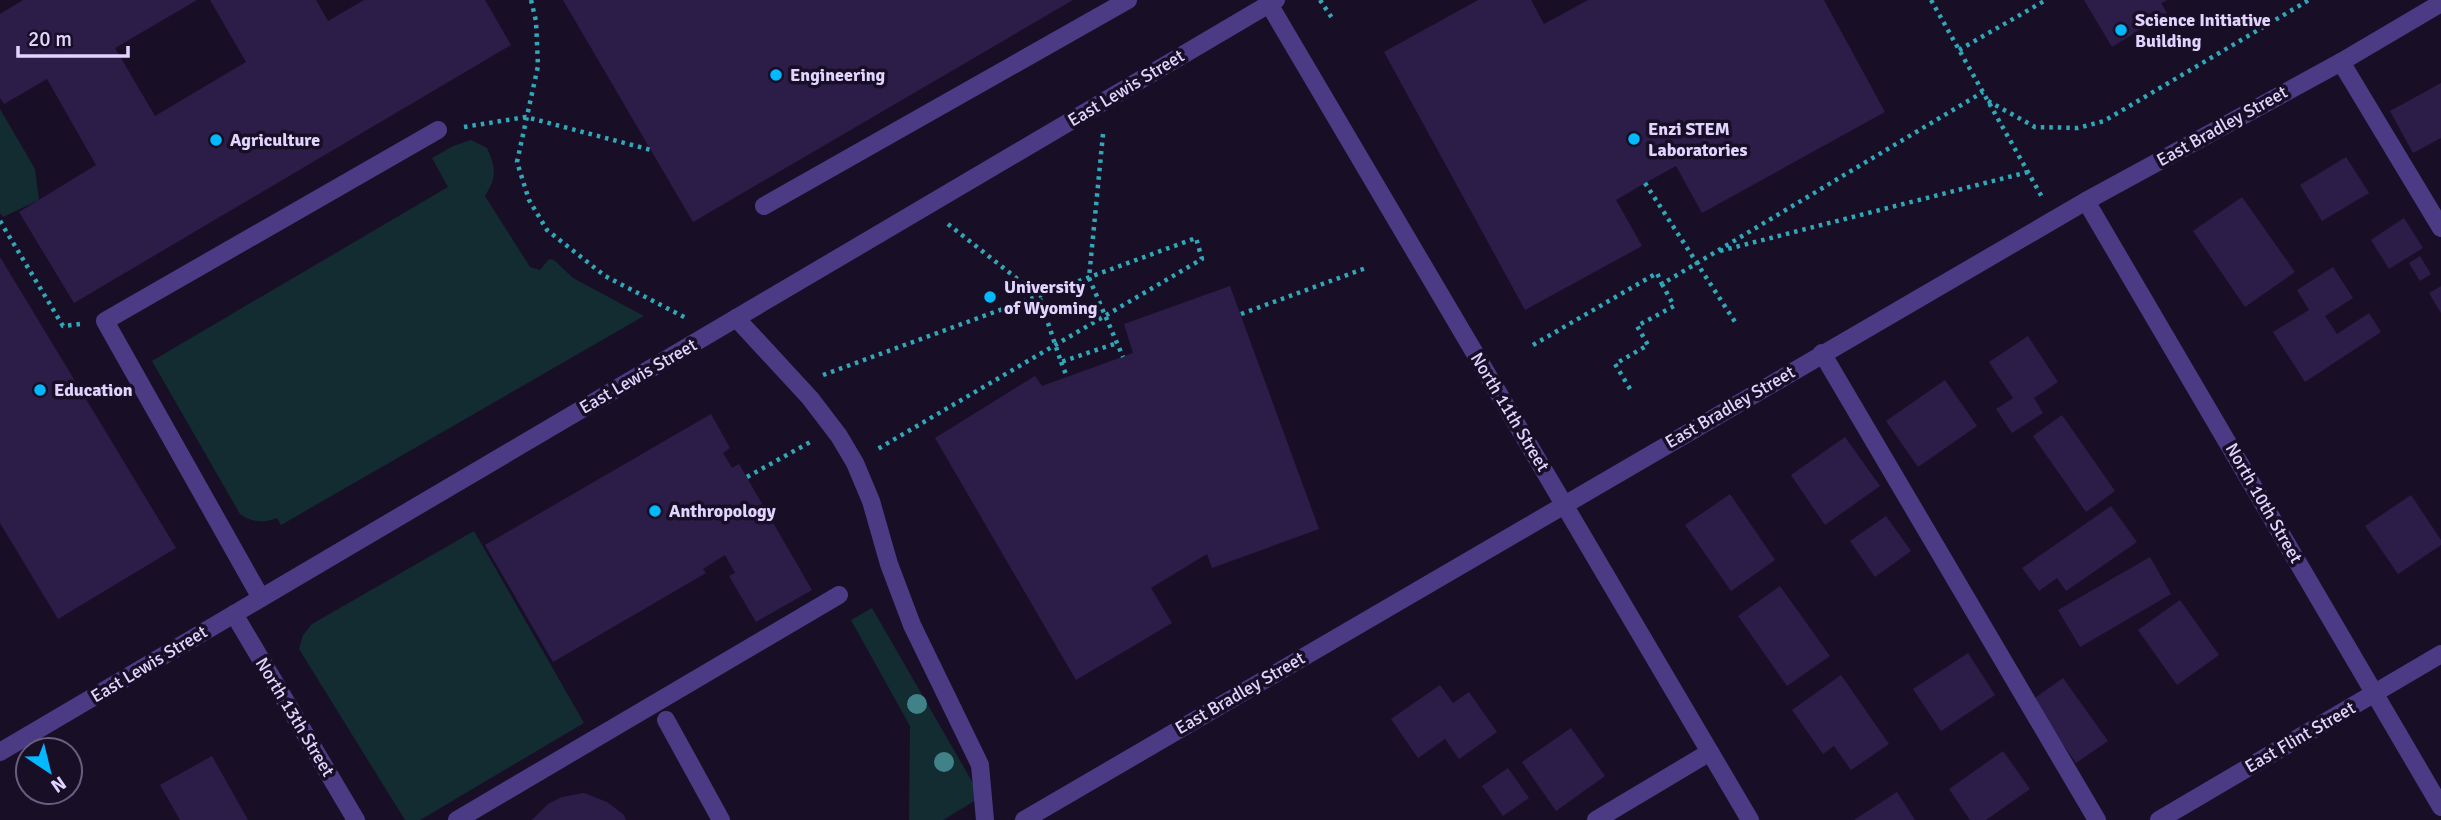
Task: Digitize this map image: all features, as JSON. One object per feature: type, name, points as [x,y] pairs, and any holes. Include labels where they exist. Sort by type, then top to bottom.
[{"type":"street","points":[[764,206],[1128,0]]},
{"type":"street","name":"East Lewis Street","points":[[0,752],[1107,100],[1270,1]]},
{"type":"street","name":"North 11th Street","points":[[1270,1],[1750,820]]},
{"type":"street","name":"East Bradley Street","points":[[1024,820],[1052,813],[1565,504],[1822,353],[2054,219],[2340,62],[2441,3]]},
{"type":"street","points":[[2340,62],[2441,228]]},
{"type":"street","points":[[261,598],[105,321],[439,131]]},
{"type":"street","name":"North 10th Street","points":[[2086,201],[2441,807]]},
{"type":"street","points":[[736,318],[834,429],[855,463],[871,501],[889,564],[912,625],[980,765],[985,820]]},
{"type":"street","points":[[1822,353],[2097,820]]},
{"type":"street","points":[[457,820],[839,595]]},
{"type":"street","name":"North 13th Street","points":[[234,614],[356,820]]},
{"type":"street","name":"East Flint Street","points":[[2159,820],[2441,654]]},
{"type":"street","points":[[666,720],[721,820]]},
{"type":"street","points":[[1596,820],[1710,752]]},
{"type":"path","points":[[531,0],[536,21],[538,66],[517,162],[529,200],[547,230],[605,276],[712,332]]},
{"type":"path","points":[[1320,0],[1334,21]]},
{"type":"path","points":[[1931,0],[2054,219]]},
{"type":"path","points":[[1959,50],[2046,0]]},
{"type":"path","points":[[1988,102],[2035,127],[2078,128],[2104,121],[2309,0]]},
{"type":"path","points":[[1662,284],[1983,92]]},
{"type":"path","points":[[1107,100],[1089,278],[1123,356]]},
{"type":"path","points":[[439,131],[526,117],[651,149]]},
{"type":"path","points":[[1714,252],[2028,172]]},
{"type":"path","points":[[1645,183],[1737,326]]},
{"type":"path","points":[[926,206],[1039,296],[1067,377]]},
{"type":"path","points":[[0,221],[63,326],[105,321]]},
{"type":"path","points":[[797,384],[1196,238],[1202,259],[855,463]]},
{"type":"path","points":[[1241,314],[1366,268]]},
{"type":"path","points":[[1534,345],[1657,273],[1674,306],[1637,326],[1648,345],[1615,365],[1630,389]]},
{"type":"path","points":[[1061,362],[1117,343]]},
{"type":"path","points":[[747,477],[834,429]]},
{"type":"green space","points":[[0,109],[35,169],[39,200],[3,217],[0,213]]},
{"type":"green space","points":[[471,140],[487,148],[494,172],[485,196],[530,267],[540,270],[549,259],[554,260],[573,278],[644,316],[281,525],[277,518],[258,521],[240,514],[152,361],[448,187],[432,158]]},
{"type":"green space","points":[[474,531],[584,723],[420,820],[405,820],[299,649],[303,635],[312,624]]},
{"type":"green space","points":[[872,608],[981,797],[943,820],[909,820],[910,726],[851,620]]},
{"type":"building","name":"Agriculture","points":[[23,0],[197,0],[115,48],[155,116],[246,62],[210,0],[316,0],[328,21],[364,0],[485,0],[511,45],[74,303],[19,212],[96,165],[47,79],[4,104],[0,98],[0,14]]},
{"type":"building","name":"Engineering","points":[[563,0],[1073,0],[693,222]]},
{"type":"building","name":"Enzi STEM Laboratories","points":[[1478,0],[1531,0],[1544,24],[1588,0],[1824,0],[1885,112],[1702,213],[1676,166],[1645,183],[1616,200],[1642,246],[1525,310],[1384,52]]},
{"type":"building","name":"Science Initiative Building","points":[[2084,0],[2167,0],[2161,3],[2167,13],[2112,47]]},
{"type":"building","points":[[2441,83],[2441,138],[2413,153],[2390,111]]},
{"type":"building","points":[[2346,157],[2369,193],[2322,221],[2300,185]]},
{"type":"building","points":[[2242,197],[2295,272],[2245,307],[2193,231]]},
{"type":"building","points":[[2404,218],[2423,248],[2389,269],[2371,240]]},
{"type":"building","points":[[2420,256],[2431,274],[2420,281],[2409,263]]},
{"type":"building","name":"Education","points":[[0,257],[176,548],[58,619],[0,523]]},
{"type":"building","points":[[2333,267],[2353,298],[2325,316],[2337,334],[2369,313],[2381,332],[2305,382],[2273,332],[2309,310],[2297,290]]},
{"type":"building","points":[[1230,286],[1319,529],[1212,568],[1207,554],[1151,588],[1172,623],[1076,680],[935,438],[1035,376],[1042,386],[1133,353],[1124,324]]},
{"type":"building","points":[[2441,286],[2441,313],[2429,293]]},
{"type":"building","points":[[2028,336],[2058,382],[2034,398],[2043,413],[2012,433],[1996,409],[2013,398],[1989,362]]},
{"type":"building","points":[[1945,380],[1977,426],[1918,467],[1886,421]]},
{"type":"building","name":"Anthropology","points":[[711,414],[730,448],[723,453],[732,468],[739,464],[812,590],[756,622],[729,576],[735,573],[725,555],[703,569],[706,573],[553,662],[485,545]]},
{"type":"building","points":[[2062,415],[2115,491],[2086,512],[2033,436]]},
{"type":"building","points":[[1845,437],[1880,486],[1825,525],[1791,475]]},
{"type":"building","points":[[1730,494],[1775,560],[1731,591],[1685,525]]},
{"type":"building","points":[[2411,495],[2441,540],[2441,545],[2398,574],[2365,526]]},
{"type":"building","points":[[2111,506],[2137,542],[2066,591],[2057,578],[2039,591],[2022,568]]},
{"type":"building","points":[[1886,516],[1911,551],[1875,577],[1850,541]]},
{"type":"building","points":[[2150,557],[2171,594],[2080,647],[2058,610]]},
{"type":"building","points":[[1780,586],[1830,656],[1787,686],[1738,616]]},
{"type":"building","points":[[2180,600],[2219,655],[2177,685],[2138,630]]},
{"type":"building","points":[[1968,653],[1995,695],[1941,731],[1913,689]]},
{"type":"building","points":[[1841,675],[1889,744],[1851,770],[1834,746],[1823,754],[1792,710]]},
{"type":"building","points":[[2063,678],[2108,741],[2076,763],[2032,700]]},
{"type":"building","points":[[1440,685],[1453,703],[1469,692],[1497,732],[1459,759],[1445,739],[1418,758],[1391,719]]},
{"type":"building","points":[[1571,728],[1605,776],[1556,811],[1522,762]]},
{"type":"building","points":[[2003,751],[2030,789],[1986,820],[1970,820],[1949,789]]},
{"type":"building","points":[[212,756],[248,820],[180,820],[160,785]]},
{"type":"building","points":[[1508,768],[1529,798],[1503,816],[1482,786]]},
{"type":"building","points":[[1897,792],[1915,820],[1854,820]]},
{"type":"building","points":[[584,793],[607,802],[624,815],[626,820],[532,820],[548,804],[562,797]]},
{"type":"place","name":"Science Initiative Building","points":[[2121,30]]},
{"type":"place","name":"Engineering","points":[[776,75]]},
{"type":"place","name":"Enzi STEM Laboratories","points":[[1634,139]]},
{"type":"place","name":"Agriculture","points":[[216,140]]},
{"type":"place","name":"University of Wyoming","points":[[990,297]]},
{"type":"place","name":"Education","points":[[40,390]]},
{"type":"place","name":"Anthropology","points":[[655,511]]}]
